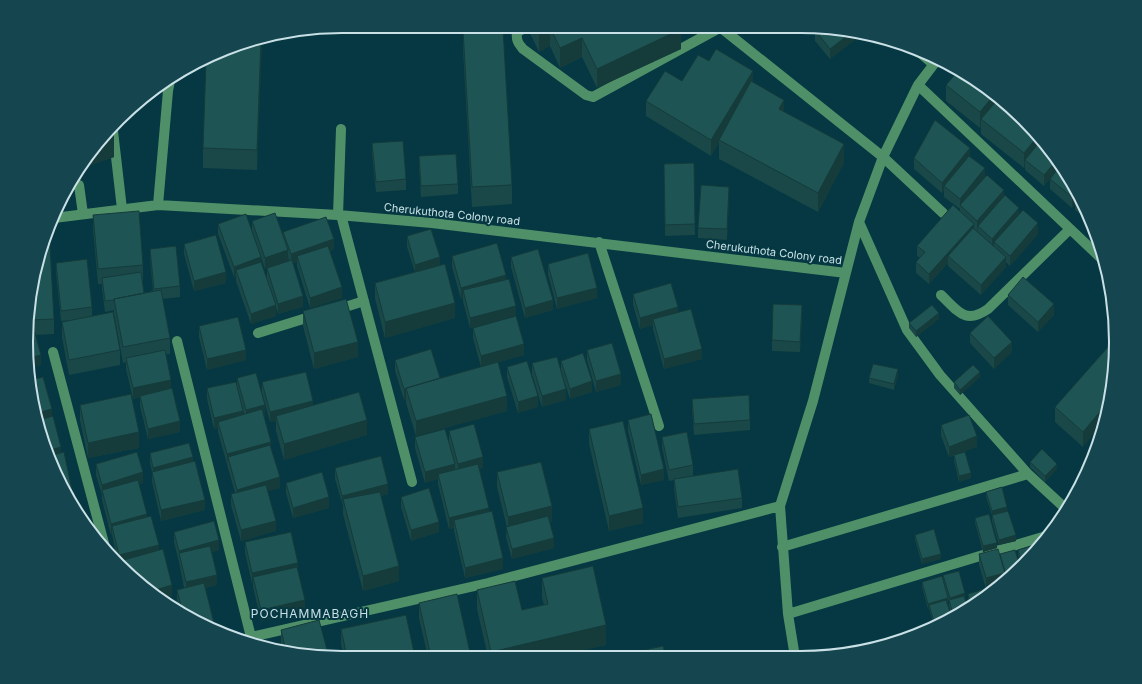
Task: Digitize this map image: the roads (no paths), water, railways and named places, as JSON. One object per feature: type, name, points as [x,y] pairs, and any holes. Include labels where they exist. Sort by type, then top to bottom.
[{"type":"street","points":[[517,33],[516,38],[523,49],[586,95],[593,97],[710,33]]},
{"type":"street","points":[[728,33],[883,157],[943,213]]},
{"type":"street","points":[[794,651],[788,614],[780,506],[813,401],[859,222],[883,157],[918,85],[934,64]]},
{"type":"street","points":[[918,85],[1096,253]]},
{"type":"street","points":[[158,205],[169,86]]},
{"type":"street","points":[[341,129],[339,215],[364,301],[412,482]]},
{"type":"street","points":[[113,135],[122,209]]},
{"type":"street","points":[[76,184],[79,185],[83,214]]},
{"type":"street","name":"Cherukuthota Colony road","points":[[60,217],[158,205],[339,215],[432,223],[846,272]]},
{"type":"street","points":[[859,222],[907,330],[940,376],[1028,474],[1062,506]]},
{"type":"street","points":[[941,295],[964,316],[981,314],[1070,230]]},
{"type":"street","points":[[599,242],[659,426]]},
{"type":"street","points":[[258,333],[364,301]]},
{"type":"street","points":[[177,341],[251,637],[488,583],[780,506]]},
{"type":"street","points":[[53,352],[102,536]]},
{"type":"street","points":[[782,547],[1028,474]]},
{"type":"street","points":[[788,614],[1038,538]]},
{"type":"district","name":"POCHAMMABAGH","points":[[310,614]]}]
